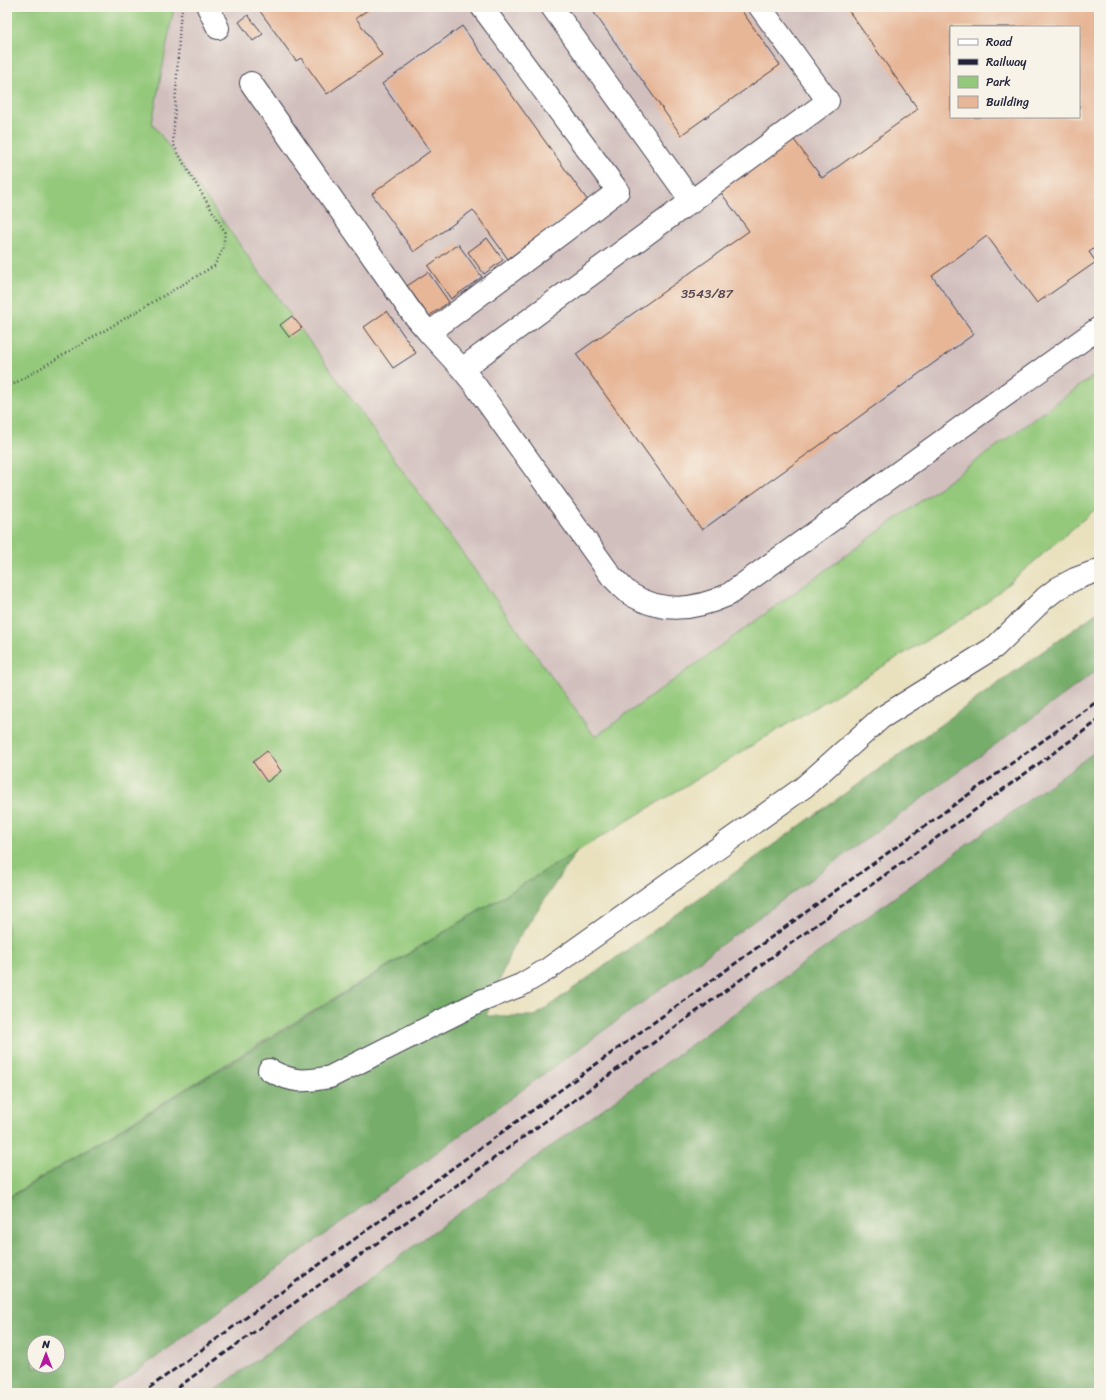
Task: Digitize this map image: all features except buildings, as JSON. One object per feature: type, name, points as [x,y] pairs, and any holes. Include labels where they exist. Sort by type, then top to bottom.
[{"type":"lane","points":[[208,7],[218,28]]},
{"type":"lane","points":[[429,333],[618,191],[482,7]]},
{"type":"lane","points":[[552,7],[692,202]]},
{"type":"lane","points":[[462,369],[828,101],[760,7]]},
{"type":"lane","points":[[251,83],[412,314],[476,385],[612,577],[629,593],[648,603],[669,607],[693,608],[728,595],[1099,328]]},
{"type":"lane","points":[[269,1070],[286,1079],[307,1082],[330,1077],[481,1001],[521,985],[548,969],[804,787],[881,718],[995,647],[1045,598],[1058,588],[1075,579],[1099,570]]},
{"type":"path","points":[[7,388],[214,266],[223,249],[225,232],[173,143],[180,21],[183,7]]},
{"type":"shaded area","points":[[174,7],[1099,7],[1099,372],[595,737],[152,123]]},
{"type":"shaded area","points":[[1099,669],[1099,749],[211,1393],[107,1393]]},
{"type":"green space","points":[[7,7],[174,7],[152,123],[595,737],[1099,372],[1099,506],[981,607],[7,1198]]},
{"type":"green space","points":[[1099,611],[1099,669],[107,1393],[7,1393],[7,1199],[576,852],[512,948],[486,1016],[535,1016]]},
{"type":"green space","points":[[1099,749],[1099,1393],[211,1393]]},
{"type":"railway","points":[[142,1393],[1099,700]]},
{"type":"railway","points":[[170,1393],[1099,720]]}]
